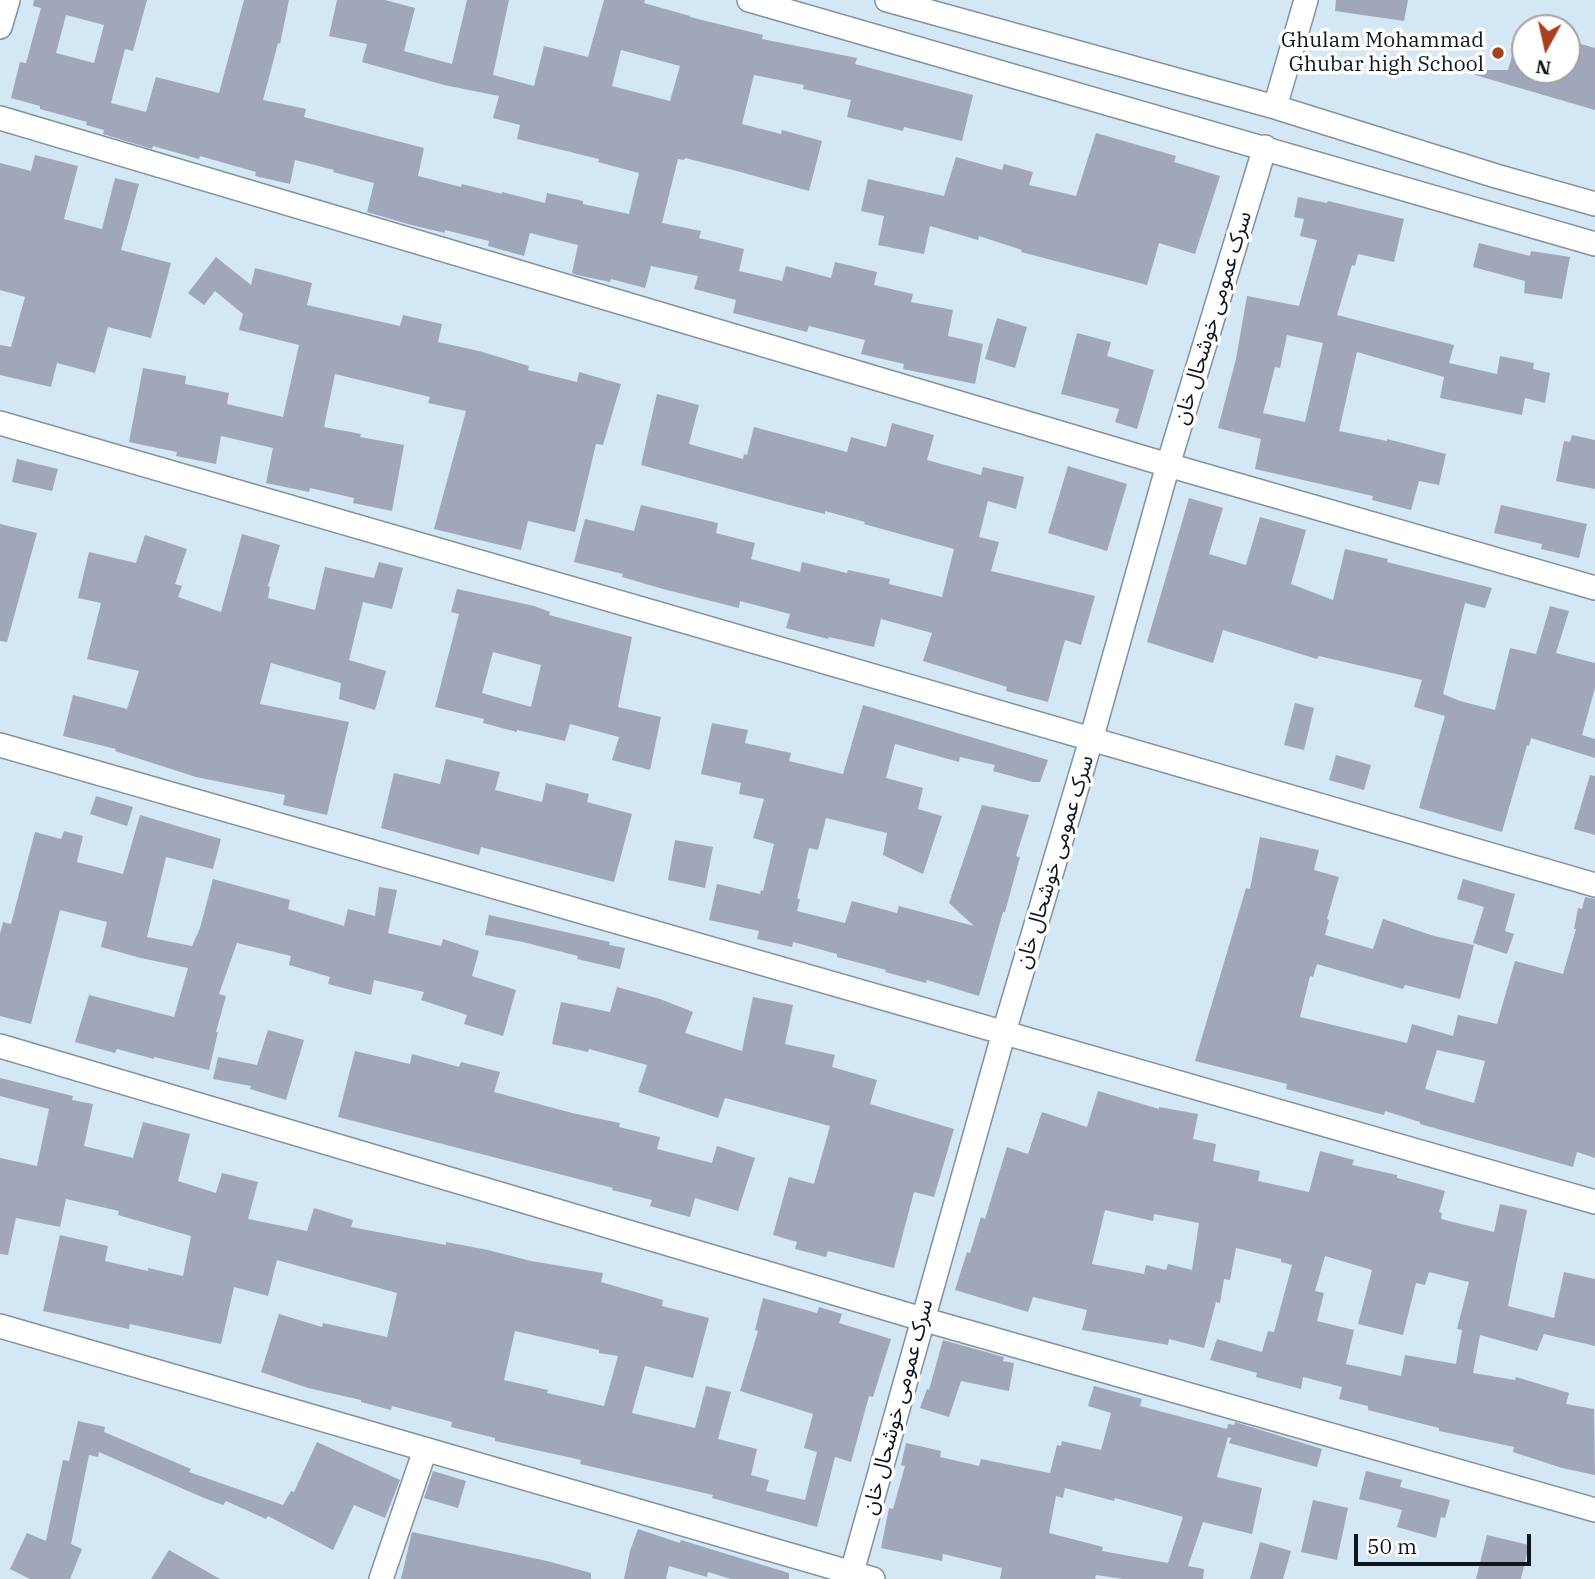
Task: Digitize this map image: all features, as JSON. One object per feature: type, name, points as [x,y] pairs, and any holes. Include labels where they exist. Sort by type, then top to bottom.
[{"type":"street","points":[[0,27],[8,0]]},
{"type":"street","points":[[749,0],[1595,244]]},
{"type":"street","points":[[887,0],[1275,107],[1595,204]]},
{"type":"street","points":[[1275,107],[1306,0]]},
{"type":"street","points":[[998,72],[1009,35]]},
{"type":"street","points":[[0,118],[1168,465],[1595,588]]},
{"type":"street","name":"سرک عمومی خوشحال خان","points":[[858,1577],[922,1319],[1091,740],[1168,465],[1265,148]]},
{"type":"street","points":[[1485,212],[1496,176]]},
{"type":"street","points":[[0,423],[1595,885]]},
{"type":"street","points":[[0,744],[1595,1202]]},
{"type":"street","points":[[0,1046],[922,1319],[1595,1510]]},
{"type":"street","points":[[0,1326],[858,1577]]},
{"type":"street","points":[[381,1579],[425,1450]]},
{"type":"building","points":[[34,0],[147,0],[133,51],[125,49],[111,103],[146,112],[156,77],[219,93],[244,0],[289,0],[280,44],[278,43],[263,100],[306,109],[304,117],[424,148],[418,176],[545,203],[547,193],[629,214],[639,173],[598,162],[599,159],[517,139],[520,125],[493,118],[499,96],[444,85],[362,62],[367,44],[329,36],[337,0],[385,0],[415,8],[404,51],[452,64],[467,0],[509,0],[493,75],[534,86],[544,46],[588,57],[604,0],[645,0],[644,3],[690,17],[763,35],[762,39],[857,58],[855,64],[973,95],[962,141],[904,127],[903,131],[847,117],[851,100],[803,89],[804,85],[754,75],[742,124],[781,134],[782,130],[822,141],[809,191],[685,158],[678,159],[662,223],[701,231],[699,238],[744,249],[739,271],[782,281],[786,266],[831,278],[835,262],[877,272],[874,285],[913,294],[911,302],[953,310],[948,336],[983,344],[975,384],[903,369],[904,364],[861,354],[865,340],[809,326],[807,332],[733,313],[736,300],[694,289],[698,276],[651,266],[645,288],[611,279],[610,282],[577,275],[572,273],[578,245],[530,233],[524,256],[488,246],[489,241],[411,225],[367,212],[374,183],[333,172],[334,170],[295,160],[290,184],[255,176],[256,172],[200,156],[199,159],[153,146],[152,149],[103,134],[104,130],[86,125],[87,122],[11,98],[20,62],[26,63],[41,8],[33,6]],"holes":[[[66,15],[104,25],[94,63],[56,53]],[[621,50],[680,66],[670,101],[612,86]]]},
{"type":"building","points":[[1336,0],[1408,0],[1404,21],[1335,11]]},
{"type":"building","points":[[1581,44],[1595,48],[1595,110],[1475,75],[1476,70],[1508,70],[1511,60],[1511,84],[1581,84]]},
{"type":"building","points":[[1096,133],[1176,156],[1174,162],[1220,176],[1195,254],[1159,243],[1147,285],[1021,252],[1022,250],[979,236],[978,240],[930,226],[924,254],[878,245],[884,216],[861,211],[868,179],[944,196],[956,157],[1002,170],[1004,164],[1033,172],[1029,185],[1076,196]]},
{"type":"building","points":[[35,155],[78,166],[64,219],[102,229],[115,178],[139,184],[121,250],[171,263],[151,338],[108,327],[95,373],[57,363],[51,387],[0,375],[0,345],[11,347],[25,297],[0,290],[0,163],[31,171]]},
{"type":"building","points":[[1298,197],[1327,203],[1328,201],[1404,219],[1394,262],[1358,254],[1337,315],[1454,345],[1449,363],[1497,374],[1500,356],[1534,363],[1533,369],[1550,373],[1545,403],[1525,398],[1522,415],[1440,398],[1444,377],[1357,352],[1339,431],[1387,439],[1446,454],[1439,485],[1419,481],[1411,510],[1372,500],[1373,496],[1255,469],[1261,439],[1218,428],[1236,359],[1247,296],[1299,306],[1317,240],[1300,236],[1304,219],[1294,217]],"holes":[[[1287,335],[1323,343],[1305,422],[1263,413],[1275,367],[1280,368]]]},
{"type":"building","points":[[1479,243],[1530,256],[1531,251],[1570,257],[1562,299],[1524,293],[1525,281],[1473,267]]},
{"type":"building","points":[[216,257],[251,285],[255,268],[312,283],[307,305],[400,326],[403,315],[442,324],[438,342],[479,351],[529,366],[528,370],[577,382],[579,372],[621,384],[603,445],[596,444],[575,532],[528,521],[521,550],[434,529],[466,411],[428,403],[430,397],[335,374],[324,427],[404,445],[392,511],[353,503],[354,498],[310,488],[309,492],[266,483],[273,448],[221,436],[216,464],[129,442],[143,368],[186,376],[185,384],[229,393],[227,404],[283,417],[299,345],[239,330],[243,314],[215,291],[204,305],[188,293]]},
{"type":"building","points":[[997,318],[1027,327],[1015,368],[985,359]]},
{"type":"building","points":[[1077,333],[1111,342],[1107,356],[1154,370],[1137,429],[1115,422],[1119,409],[1061,394]]},
{"type":"building","points":[[657,394],[699,405],[689,444],[743,459],[744,454],[747,455],[754,427],[847,452],[851,437],[886,447],[892,423],[934,435],[927,460],[981,475],[983,467],[1024,477],[1016,509],[988,501],[979,537],[999,542],[991,571],[1095,596],[1081,645],[1065,640],[1048,702],[1006,691],[1007,687],[923,661],[932,633],[881,619],[874,647],[829,637],[828,639],[786,628],[790,614],[740,601],[739,608],[663,589],[622,577],[623,574],[574,562],[585,519],[634,531],[641,505],[718,523],[716,533],[755,543],[751,559],[800,572],[802,562],[847,573],[848,570],[890,579],[889,584],[942,597],[954,549],[825,511],[825,514],[641,465]]},
{"type":"building","points":[[1572,435],[1595,440],[1595,489],[1556,481],[1564,441],[1570,442]]},
{"type":"building","points":[[17,459],[58,469],[52,491],[12,482]]},
{"type":"building","points":[[1068,466],[1127,484],[1107,551],[1048,533]]},
{"type":"building","points":[[1189,498],[1223,508],[1209,554],[1246,565],[1260,517],[1306,530],[1291,584],[1333,600],[1345,549],[1492,588],[1485,608],[1465,603],[1443,694],[1460,701],[1495,710],[1510,648],[1536,654],[1550,606],[1569,611],[1556,653],[1595,663],[1595,688],[1582,735],[1595,739],[1595,758],[1531,738],[1502,832],[1419,808],[1445,716],[1414,707],[1422,680],[1319,656],[1317,659],[1223,630],[1213,663],[1147,642]]},
{"type":"building","points":[[1501,505],[1587,524],[1579,558],[1541,549],[1542,544],[1494,533]]},
{"type":"building","points":[[0,524],[37,533],[7,642],[0,641]]},
{"type":"building","points":[[242,534],[280,545],[268,586],[268,598],[315,610],[325,567],[374,578],[379,562],[403,568],[392,609],[363,602],[349,660],[386,671],[375,710],[339,699],[341,683],[271,663],[260,704],[349,722],[327,815],[283,805],[285,795],[196,777],[115,751],[116,749],[63,736],[73,695],[127,709],[139,671],[87,659],[101,603],[78,598],[89,552],[136,563],[145,535],[187,549],[175,584],[182,586],[178,597],[221,612]]},
{"type":"building","points":[[457,589],[534,606],[550,612],[549,615],[632,637],[618,707],[661,717],[650,770],[612,760],[619,737],[570,724],[565,741],[517,732],[483,723],[484,719],[435,707],[459,614],[451,612]],"holes":[[[493,652],[541,665],[531,707],[482,693]]]},
{"type":"building","points":[[1295,703],[1314,708],[1304,750],[1284,745]]},
{"type":"building","points":[[863,705],[1048,760],[1040,782],[1033,782],[993,771],[995,765],[960,757],[959,762],[895,744],[886,778],[923,788],[918,809],[942,816],[923,874],[883,855],[887,833],[826,818],[818,850],[809,848],[797,899],[800,899],[797,911],[845,923],[852,901],[897,913],[899,906],[974,926],[949,903],[982,805],[1029,815],[1016,856],[1020,857],[1005,912],[979,996],[927,980],[926,983],[885,972],[886,970],[793,942],[792,947],[757,939],[759,931],[709,920],[717,884],[760,894],[761,890],[763,891],[774,844],[753,838],[764,799],[739,794],[741,783],[701,774],[712,723],[748,730],[745,743],[791,753],[789,761],[843,774]]},
{"type":"building","points":[[1336,755],[1371,765],[1364,790],[1329,780]]},
{"type":"building","points":[[446,759],[500,772],[495,790],[542,802],[546,783],[589,794],[587,802],[632,814],[614,882],[481,847],[479,855],[381,828],[394,773],[440,784]]},
{"type":"building","points":[[1590,775],[1595,776],[1595,835],[1574,829]]},
{"type":"building","points":[[96,796],[133,807],[127,826],[90,814]]},
{"type":"building","points":[[140,815],[221,839],[213,869],[166,857],[147,937],[192,946],[200,928],[213,879],[290,900],[288,909],[344,926],[348,909],[375,916],[379,887],[397,890],[388,933],[441,946],[443,939],[479,951],[472,976],[516,990],[503,1036],[464,1024],[467,1015],[421,1000],[424,992],[374,980],[371,995],[328,984],[330,977],[289,965],[291,956],[237,943],[219,994],[226,996],[209,1070],[117,1049],[115,1053],[75,1042],[89,995],[174,1017],[188,968],[101,947],[107,922],[60,910],[31,1024],[0,1016],[0,934],[3,922],[11,924],[35,832],[61,839],[64,831],[83,836],[77,862],[123,874]]},
{"type":"building","points":[[1260,837],[1319,850],[1314,870],[1339,877],[1325,935],[1373,949],[1383,919],[1434,936],[1474,945],[1460,999],[1405,985],[1403,989],[1317,964],[1313,977],[1310,976],[1300,1017],[1407,1043],[1412,1024],[1453,1036],[1458,1015],[1497,1024],[1515,961],[1563,974],[1576,929],[1578,908],[1582,909],[1585,897],[1595,899],[1595,1158],[1577,1152],[1573,1167],[1420,1124],[1385,1111],[1384,1115],[1286,1089],[1287,1084],[1195,1061],[1246,888],[1250,889]],"holes":[[[1437,1050],[1485,1061],[1474,1103],[1425,1089]]]},
{"type":"building","points":[[675,840],[713,847],[705,888],[668,880]]},
{"type":"building","points":[[1463,879],[1515,894],[1505,931],[1514,934],[1507,954],[1473,943],[1484,907],[1457,899]]},
{"type":"building","points":[[489,915],[610,942],[609,945],[625,948],[620,969],[523,942],[485,935]]},
{"type":"building","points":[[617,987],[693,1012],[685,1033],[742,1051],[753,997],[793,1005],[785,1044],[835,1055],[832,1067],[877,1080],[870,1104],[954,1129],[934,1197],[914,1192],[894,1268],[828,1251],[826,1257],[795,1249],[797,1242],[773,1235],[789,1177],[814,1184],[830,1126],[725,1098],[718,1118],[638,1092],[647,1065],[589,1049],[588,1052],[552,1044],[561,1002],[610,1012]]},
{"type":"building","points":[[268,1030],[304,1040],[286,1100],[250,1089],[251,1086],[213,1079],[218,1057],[257,1065]]},
{"type":"building","points":[[355,1051],[410,1064],[412,1054],[459,1067],[461,1062],[500,1072],[494,1092],[620,1123],[619,1127],[660,1137],[657,1149],[712,1163],[717,1146],[755,1158],[738,1211],[695,1198],[690,1217],[650,1206],[652,1200],[612,1190],[613,1188],[338,1117]]},
{"type":"building","points":[[0,1078],[73,1096],[72,1100],[93,1104],[84,1146],[133,1158],[143,1122],[190,1134],[178,1181],[216,1193],[222,1173],[258,1182],[248,1219],[307,1231],[314,1208],[353,1220],[351,1227],[446,1245],[446,1242],[531,1261],[603,1273],[601,1282],[663,1300],[662,1306],[709,1318],[693,1378],[645,1366],[632,1413],[695,1428],[706,1386],[731,1392],[718,1439],[757,1449],[751,1475],[769,1480],[766,1491],[805,1500],[817,1452],[804,1448],[813,1414],[740,1391],[758,1331],[755,1330],[763,1298],[817,1313],[819,1307],[842,1314],[839,1323],[891,1339],[873,1397],[869,1396],[851,1462],[835,1457],[817,1527],[712,1498],[713,1495],[580,1464],[581,1460],[495,1441],[495,1438],[451,1427],[452,1422],[392,1406],[391,1410],[308,1388],[261,1372],[279,1314],[322,1327],[323,1323],[387,1337],[397,1293],[277,1260],[268,1296],[234,1287],[221,1344],[130,1324],[129,1329],[43,1311],[60,1235],[108,1246],[105,1261],[183,1276],[191,1236],[118,1215],[119,1211],[66,1199],[60,1227],[16,1218],[8,1255],[0,1254],[0,1158],[37,1166],[49,1109],[0,1096]],"holes":[[[515,1331],[599,1350],[599,1353],[618,1356],[604,1406],[504,1380]]]},
{"type":"building","points":[[1098,1091],[1159,1109],[1198,1114],[1193,1139],[1216,1144],[1213,1161],[1260,1171],[1258,1181],[1309,1192],[1320,1151],[1354,1160],[1352,1165],[1397,1175],[1397,1178],[1445,1191],[1439,1212],[1442,1213],[1441,1219],[1494,1232],[1500,1204],[1527,1210],[1508,1306],[1554,1318],[1564,1272],[1595,1279],[1595,1346],[1544,1334],[1537,1351],[1480,1335],[1473,1373],[1515,1380],[1516,1377],[1569,1393],[1566,1404],[1594,1409],[1595,1475],[1562,1468],[1513,1452],[1514,1447],[1439,1431],[1439,1428],[1368,1410],[1368,1406],[1339,1399],[1342,1387],[1303,1377],[1301,1389],[1256,1377],[1257,1373],[1210,1360],[1217,1339],[1262,1352],[1268,1331],[1274,1332],[1292,1265],[1281,1262],[1281,1259],[1236,1248],[1230,1280],[1224,1279],[1220,1303],[1216,1302],[1204,1348],[1169,1339],[1168,1345],[1082,1330],[1087,1310],[1033,1297],[1028,1312],[955,1290],[981,1217],[985,1219],[1007,1147],[1028,1154],[1042,1112],[1087,1127]],"holes":[[[1105,1210],[1153,1221],[1154,1214],[1199,1223],[1192,1270],[1168,1264],[1166,1270],[1146,1265],[1144,1274],[1092,1264]],[[1325,1256],[1372,1270],[1358,1324],[1403,1335],[1416,1283],[1425,1285],[1429,1272],[1469,1282],[1457,1329],[1462,1330],[1456,1364],[1405,1355],[1401,1376],[1346,1364],[1354,1330],[1317,1321],[1324,1293],[1315,1291]]]},
{"type":"building","points":[[943,1340],[1004,1357],[1003,1361],[1014,1363],[1009,1391],[961,1381],[949,1417],[920,1408],[927,1389],[929,1390]]},
{"type":"building","points":[[1094,1386],[1142,1399],[1140,1406],[1227,1429],[1228,1424],[1234,1425],[1235,1422],[1322,1449],[1317,1467],[1229,1443],[1231,1438],[1228,1437],[1217,1477],[1262,1488],[1252,1534],[1203,1522],[1188,1566],[1204,1569],[1203,1579],[1123,1579],[1096,1575],[1095,1579],[1000,1579],[1002,1568],[943,1554],[942,1561],[881,1548],[889,1508],[893,1509],[905,1466],[901,1465],[906,1443],[941,1451],[940,1457],[979,1466],[981,1459],[1050,1473],[1057,1445],[1061,1446],[1062,1441],[1101,1450],[1111,1413],[1088,1406]],"holes":[[[1065,1488],[1114,1501],[1115,1498],[1183,1517],[1168,1563],[1102,1551],[1103,1547],[1049,1533],[1056,1496],[1063,1498]]]},
{"type":"building","points":[[78,1421],[105,1427],[104,1432],[191,1469],[189,1472],[283,1505],[291,1491],[294,1492],[317,1442],[400,1480],[385,1518],[354,1505],[333,1550],[268,1516],[266,1519],[226,1501],[223,1505],[204,1498],[99,1452],[98,1457],[89,1455],[71,1544],[82,1549],[70,1579],[30,1579],[10,1569],[27,1533],[46,1541],[63,1460],[69,1461]]},
{"type":"building","points":[[433,1471],[466,1481],[458,1508],[424,1498]]},
{"type":"building","points":[[1366,1471],[1402,1480],[1400,1487],[1450,1500],[1445,1518],[1441,1517],[1436,1538],[1397,1527],[1402,1510],[1359,1499]]},
{"type":"building","points":[[1313,1500],[1348,1508],[1337,1560],[1301,1552]]},
{"type":"building","points":[[638,1529],[789,1573],[789,1579],[731,1579],[708,1572],[707,1577],[669,1566],[666,1579],[624,1579]]},
{"type":"building","points":[[412,1532],[547,1561],[591,1573],[591,1579],[401,1579]]},
{"type":"building","points":[[1487,1535],[1529,1545],[1521,1579],[1476,1579]]},
{"type":"building","points":[[1260,1542],[1291,1551],[1283,1579],[1250,1579]]},
{"type":"building","points":[[169,1550],[220,1579],[151,1579]]},
{"type":"place","name":"Ghulam Mohammad Ghubar high School","points":[[1498,53]]}]
